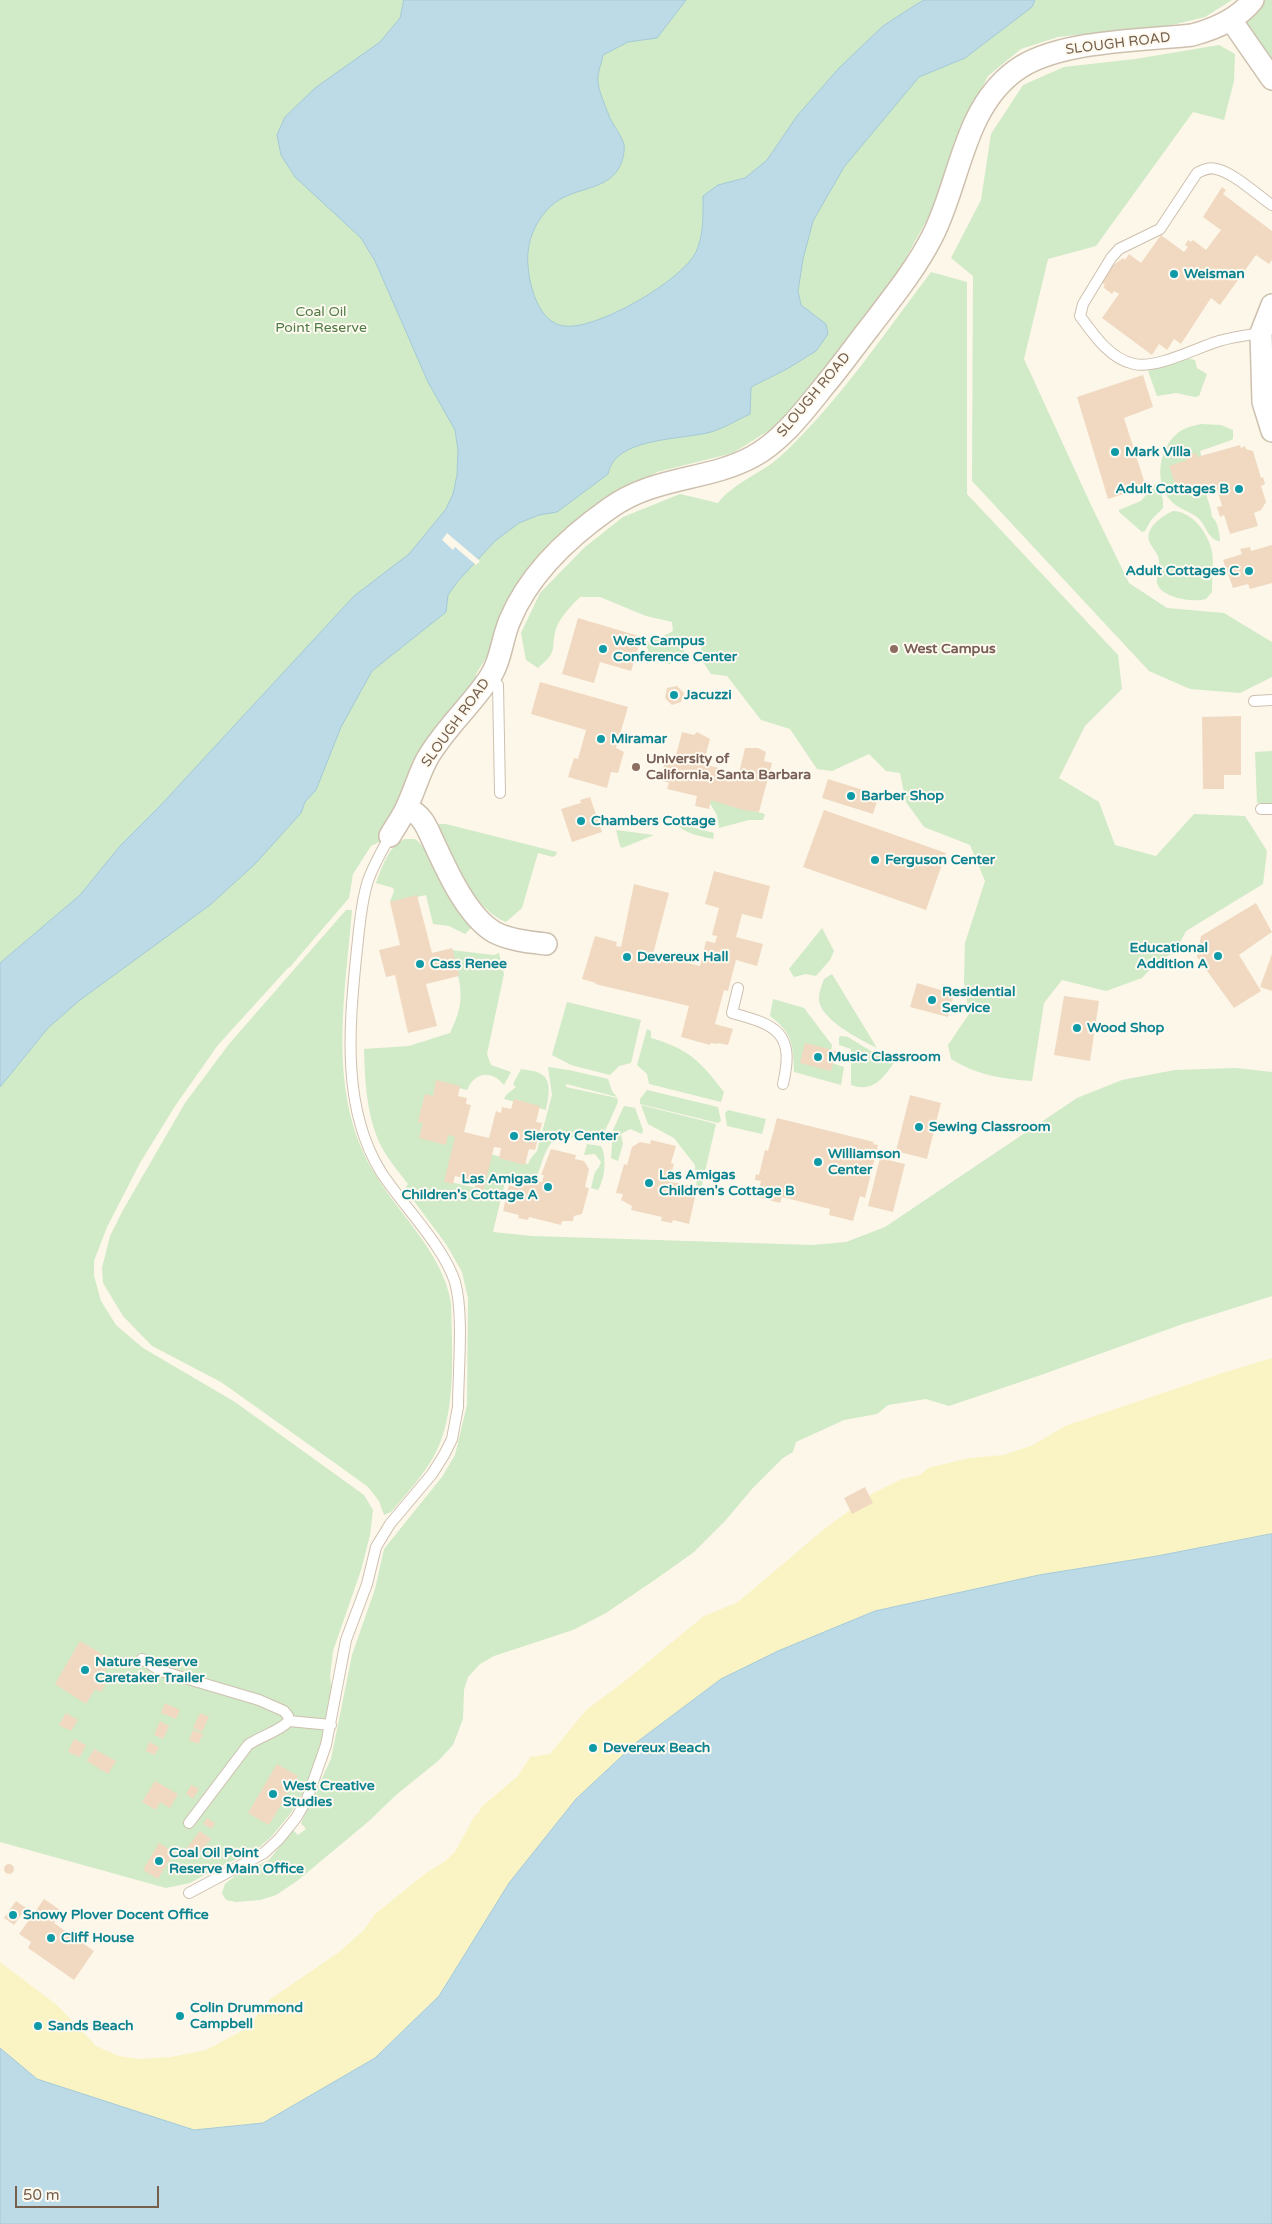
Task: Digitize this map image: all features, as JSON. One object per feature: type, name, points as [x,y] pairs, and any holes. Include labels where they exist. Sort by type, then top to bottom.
[{"type":"street","name":"SLOUGH ROAD","points":[[390,836],[407,808],[428,757],[491,676],[517,604],[529,585],[549,561],[609,508],[631,495],[656,484],[736,464],[772,444],[827,383],[918,262],[934,234],[950,197],[971,130],[996,89],[1012,72],[1028,62],[1069,48],[1206,32],[1231,20],[1253,0]]},
{"type":"street","points":[[1231,20],[1272,79]]},
{"type":"street","points":[[1272,306],[1261,333],[1264,402],[1272,431]]},
{"type":"street","points":[[407,808],[422,818],[455,886],[481,921],[494,932],[504,936],[546,944]]},
{"type":"lane","points":[[1261,333],[1220,340],[1148,364],[1134,364],[1120,358],[1098,339],[1080,316],[1082,304],[1119,248],[1160,229],[1197,173],[1205,169],[1216,168],[1272,205]]},
{"type":"lane","points":[[491,676],[498,685],[500,793]]},
{"type":"lane","points":[[1254,701],[1272,700]]},
{"type":"lane","points":[[1261,809],[1272,809]]},
{"type":"lane","points":[[189,1893],[247,1863],[279,1839],[296,1818],[318,1774],[331,1726],[340,1665],[346,1640],[367,1584],[376,1547],[390,1524],[432,1474],[452,1440],[458,1407],[459,1302],[454,1281],[442,1256],[381,1172],[367,1143],[358,1115],[352,1085],[350,1040],[352,999],[362,906],[368,881],[390,836]]},
{"type":"lane","points":[[738,988],[732,1013],[766,1024],[784,1040],[787,1053],[783,1084]]},
{"type":"lane","points":[[142,1659],[161,1671],[258,1700],[284,1710],[289,1721]]},
{"type":"lane","points":[[189,1823],[248,1745],[289,1721],[331,1726]]},
{"type":"green space","name":"Coal Oil Point Reserve","points":[[0,0],[1232,0],[1205,17],[1172,25],[1058,37],[1021,49],[988,76],[960,130],[929,216],[893,281],[826,372],[779,424],[733,453],[657,472],[580,516],[559,541],[553,541],[541,553],[542,555],[498,628],[486,658],[476,674],[474,693],[450,710],[431,733],[386,839],[371,846],[353,874],[349,898],[290,967],[218,1045],[175,1106],[140,1163],[107,1227],[94,1261],[94,1276],[101,1301],[116,1325],[143,1348],[235,1402],[364,1495],[373,1510],[370,1535],[361,1570],[333,1651],[330,1676],[332,1692],[321,1747],[310,1782],[290,1814],[272,1836],[255,1851],[219,1867],[190,1883],[166,1888],[0,1842]]},
{"type":"green space","points":[[1248,0],[1272,0],[1272,62],[1240,36]]},
{"type":"green space","points":[[1219,45],[1235,54],[1234,81],[1224,120],[1193,112],[1096,246],[1048,259],[1024,359],[1129,583],[1167,608],[1224,613],[1272,642],[1272,677],[1240,693],[1190,689],[1149,671],[972,481],[973,276],[951,258],[981,200],[991,134],[1023,85],[1064,67],[1135,59]]},
{"type":"green space","points":[[931,272],[967,282],[967,494],[1118,655],[1122,689],[1085,726],[1059,778],[1099,802],[1115,845],[1156,856],[1194,814],[1245,816],[1267,851],[1263,884],[1186,931],[1176,951],[1156,963],[1142,978],[1106,991],[1062,980],[1044,1003],[1032,1081],[990,1075],[970,1069],[951,1059],[948,1045],[969,1014],[964,982],[965,943],[985,881],[970,845],[924,827],[906,802],[900,773],[886,771],[869,754],[832,771],[817,769],[790,729],[761,720],[727,676],[711,674],[699,656],[703,644],[694,637],[687,637],[683,656],[670,664],[652,661],[645,642],[660,638],[673,631],[672,622],[646,616],[600,597],[580,597],[560,620],[554,636],[553,650],[545,662],[538,668],[526,660],[521,633],[540,593],[585,547],[623,517],[680,494],[718,503],[725,495],[784,453],[843,389]]},
{"type":"green space","points":[[1187,358],[1195,360],[1197,368],[1207,374],[1199,396],[1195,397],[1176,393],[1157,396],[1148,371]]},
{"type":"green space","points":[[1201,424],[1221,425],[1233,430],[1233,439],[1200,451],[1205,490],[1212,517],[1218,527],[1220,541],[1211,536],[1197,517],[1171,501],[1165,493],[1160,475],[1163,455],[1172,438],[1187,428]]},
{"type":"green space","points":[[1156,483],[1163,499],[1163,508],[1151,520],[1145,531],[1142,532],[1119,510],[1141,501]]},
{"type":"green space","points":[[1173,511],[1180,512],[1193,519],[1203,531],[1210,545],[1213,562],[1212,592],[1206,599],[1186,600],[1171,596],[1160,588],[1157,583],[1159,560],[1157,553],[1150,543],[1149,533],[1159,520]]},
{"type":"green space","points":[[1272,751],[1272,803],[1257,803],[1255,752]]},
{"type":"green space","points":[[710,799],[765,814],[763,820],[749,820],[719,828],[717,815],[709,802]]},
{"type":"green space","points":[[676,823],[714,833],[713,839],[683,830]]},
{"type":"green space","points":[[438,824],[446,824],[557,852],[553,857],[538,853],[522,908],[506,922],[495,916],[473,894],[455,865]]},
{"type":"green space","points":[[616,830],[654,835],[622,848]]},
{"type":"green space","points":[[405,839],[415,839],[425,850],[450,899],[472,927],[465,934],[449,926],[433,924],[426,895],[391,903],[393,888],[376,883],[390,851]]},
{"type":"green space","points":[[346,910],[352,910],[343,1011],[342,1045],[344,1079],[350,1112],[360,1144],[375,1174],[430,1251],[446,1285],[451,1303],[452,1380],[447,1420],[442,1438],[431,1462],[420,1477],[391,1512],[384,1515],[379,1501],[368,1487],[221,1382],[152,1346],[123,1316],[103,1283],[102,1268],[110,1236],[123,1210],[185,1103],[229,1044]]},
{"type":"green space","points":[[822,928],[834,951],[830,960],[816,976],[806,974],[794,977],[789,969]]},
{"type":"green space","points":[[451,950],[494,955],[499,953],[504,974],[487,1054],[491,1065],[511,1072],[504,1085],[489,1075],[479,1076],[474,1079],[467,1090],[438,1083],[447,1133],[458,1135],[446,1181],[481,1189],[490,1154],[528,1164],[537,1151],[552,1095],[548,1067],[608,1079],[612,1091],[617,1097],[566,1084],[566,1087],[617,1098],[618,1102],[600,1138],[581,1142],[571,1137],[563,1136],[556,1139],[543,1159],[537,1177],[517,1174],[505,1182],[493,1232],[532,1236],[812,1245],[846,1242],[885,1227],[1077,1098],[1122,1080],[1175,1070],[1236,1068],[1272,1072],[1272,1296],[1180,1325],[949,1406],[926,1399],[888,1405],[877,1414],[844,1420],[796,1442],[793,1452],[783,1458],[752,1489],[725,1521],[694,1552],[656,1579],[606,1613],[573,1630],[494,1656],[480,1664],[468,1677],[464,1690],[463,1719],[453,1745],[438,1761],[297,1881],[276,1895],[260,1900],[236,1902],[226,1900],[222,1893],[225,1884],[236,1875],[269,1860],[293,1830],[298,1835],[306,1829],[301,1823],[331,1759],[352,1655],[375,1589],[384,1549],[442,1477],[455,1455],[467,1405],[468,1298],[462,1272],[446,1244],[405,1189],[408,1184],[379,1142],[371,1119],[364,1061],[364,1049],[409,1046],[450,1033],[459,1011],[461,992]]},
{"type":"green space","points":[[832,974],[877,1048],[842,1028],[825,1014],[819,996],[824,979]]},
{"type":"green space","points":[[773,999],[804,1008],[832,1045],[829,1062],[844,1067],[841,1085],[794,1072],[790,1040],[778,1022],[770,1016]]},
{"type":"green space","points":[[567,1002],[641,1020],[631,1063],[619,1066],[610,1075],[571,1065],[552,1055]]},
{"type":"green space","points":[[647,1029],[651,1031],[651,1038],[675,1047],[700,1064],[724,1092],[721,1102],[649,1084],[647,1074],[637,1065]]},
{"type":"green space","points":[[839,1037],[848,1037],[884,1059],[900,1054],[885,1075],[874,1084],[868,1087],[851,1085],[851,1049],[839,1045]]},
{"type":"green space","points":[[521,1069],[539,1073],[545,1077],[549,1090],[546,1110],[504,1099],[516,1087],[513,1084]]},
{"type":"green space","points":[[647,1090],[718,1107],[721,1121],[718,1123],[640,1104],[640,1099]]},
{"type":"green space","points":[[641,1105],[716,1124],[700,1193],[697,1191],[695,1165],[674,1138],[648,1124]]},
{"type":"green space","points":[[624,1106],[635,1108],[643,1130],[642,1134],[630,1129],[621,1134],[623,1144],[618,1161],[611,1158],[613,1130]]},
{"type":"green space","points":[[728,1110],[766,1119],[762,1134],[727,1126],[725,1113]]},
{"type":"green space","points":[[587,1144],[601,1146],[603,1151],[604,1168],[598,1190],[591,1188],[595,1172],[601,1162],[595,1154],[584,1155]]},
{"type":"sand","name":"Devereux Beach","points":[[1272,1358],[1272,1534],[1157,1556],[1039,1575],[875,1611],[778,1651],[721,1679],[637,1742],[576,1799],[509,1883],[439,1996],[375,2058],[263,2123],[194,2130],[36,2079],[0,2048],[0,1962],[57,2005],[96,2046],[119,2056],[139,2059],[171,2057],[206,2050],[247,2028],[269,2000],[339,1952],[364,1930],[375,1914],[455,1852],[480,1808],[518,1776],[530,1757],[550,1754],[586,1710],[704,1616],[738,1602],[823,1530],[873,1493],[902,1479],[920,1475],[928,1468],[969,1458],[1004,1455],[1033,1445],[1065,1426]]},
{"type":"water","points":[[404,0],[686,0],[657,38],[628,42],[603,55],[598,75],[598,85],[609,116],[624,144],[624,155],[621,164],[616,173],[604,182],[569,195],[551,206],[537,223],[533,233],[528,254],[529,274],[533,293],[542,311],[548,318],[564,326],[596,321],[636,302],[688,264],[699,245],[703,196],[718,185],[745,178],[767,160],[797,116],[839,68],[883,26],[924,0],[1035,0],[1032,7],[965,58],[919,77],[844,167],[813,221],[803,259],[798,291],[801,305],[826,324],[828,334],[816,351],[787,369],[751,387],[750,414],[711,432],[651,442],[623,453],[613,462],[608,474],[557,512],[539,515],[519,523],[495,541],[458,581],[448,595],[446,612],[372,671],[341,727],[316,790],[305,802],[301,813],[255,864],[210,905],[80,1000],[48,1028],[0,1087],[0,963],[80,895],[120,846],[160,806],[354,596],[409,554],[446,509],[453,494],[457,475],[458,450],[455,430],[428,382],[375,261],[361,238],[295,177],[281,155],[277,135],[285,117],[315,88],[380,42],[400,18]]},
{"type":"water","points":[[1272,1534],[1272,2224],[0,2224],[0,2048],[37,2079],[194,2130],[263,2123],[375,2058],[439,1996],[509,1883],[576,1799],[637,1742],[721,1679],[778,1651],[875,1611],[1039,1575],[1157,1556]]},
{"type":"pier","points":[[447,533],[480,561],[476,565],[455,547],[453,550],[442,540]]},
{"type":"building","name":"Weisman","points":[[1222,187],[1226,190],[1223,194],[1272,231],[1272,260],[1269,264],[1256,255],[1220,305],[1211,298],[1181,344],[1174,339],[1167,350],[1159,344],[1152,355],[1102,318],[1119,294],[1114,291],[1112,294],[1103,287],[1105,285],[1101,282],[1112,266],[1123,258],[1125,260],[1129,254],[1141,263],[1161,235],[1184,252],[1188,247],[1185,245],[1188,240],[1191,242],[1193,240],[1206,250],[1221,230],[1203,217]]},
{"type":"building","name":"Mark Villa","points":[[1143,375],[1153,407],[1124,418],[1146,487],[1108,499],[1077,397]]},
{"type":"building","name":"Adult Cottages B","points":[[1240,445],[1241,448],[1245,446],[1246,449],[1253,451],[1261,478],[1263,477],[1265,484],[1261,486],[1266,502],[1261,510],[1254,513],[1258,526],[1230,534],[1224,515],[1220,517],[1217,507],[1222,506],[1217,489],[1196,495],[1194,490],[1179,494],[1169,466],[1187,460],[1186,455],[1196,453],[1197,457]]},
{"type":"building","name":"Adult Cottages C","points":[[1272,545],[1272,583],[1250,589],[1248,584],[1233,588],[1223,560],[1242,554],[1240,549],[1250,547],[1251,551]]},
{"type":"building","name":"West Campus Conference Center","points":[[578,618],[642,637],[631,671],[600,662],[594,683],[562,674]]},
{"type":"building","name":"Miramar","points":[[540,682],[628,707],[616,748],[624,752],[618,773],[611,772],[607,788],[568,777],[574,758],[578,759],[586,730],[531,714]]},
{"type":"building","name":"Jacuzzi","points":[[677,686],[684,693],[681,702],[672,705],[665,698],[667,688]]},
{"type":"building","points":[[1241,716],[1241,775],[1224,775],[1224,789],[1203,789],[1202,717]]},
{"type":"building","points":[[682,732],[694,735],[697,732],[710,739],[703,764],[739,773],[745,748],[758,748],[766,752],[764,761],[772,763],[759,812],[743,810],[711,800],[709,809],[695,806],[697,796],[667,789],[669,783],[660,780],[665,761],[674,763]]},
{"type":"building","name":"Barber Shop","points":[[828,779],[879,795],[873,814],[822,798]]},
{"type":"building","name":"Chambers Cottage","points":[[590,797],[602,832],[572,842],[561,809],[581,803],[580,800]]},
{"type":"building","name":"Ferguson Center","points":[[824,810],[946,853],[926,910],[803,867]]},
{"type":"building","name":"Devereux Hall","points":[[714,871],[770,886],[762,919],[742,914],[736,937],[763,944],[757,966],[736,960],[728,991],[724,990],[715,1024],[733,1029],[728,1045],[710,1043],[710,1045],[681,1037],[689,1006],[595,984],[582,979],[595,936],[617,942],[616,946],[621,947],[634,884],[669,893],[653,954],[700,966],[706,941],[715,943],[717,936],[712,935],[719,908],[705,904]]},
{"type":"building","name":"Cass Renee","points":[[417,895],[432,953],[452,948],[459,976],[426,984],[437,1026],[408,1033],[395,975],[386,977],[379,950],[400,945],[390,902]]},
{"type":"building","name":"Educational Addition A","points":[[1256,903],[1272,932],[1239,955],[1261,991],[1234,1008],[1197,957],[1201,936]]},
{"type":"building","points":[[1272,954],[1272,991],[1260,987]]},
{"type":"building","name":"Residential Service","points":[[917,983],[954,994],[948,1017],[910,1007]]},
{"type":"building","name":"Wood Shop","points":[[1064,996],[1099,1001],[1090,1061],[1054,1055]]},
{"type":"building","name":"Music Classroom","points":[[805,1043],[836,1051],[831,1071],[800,1063]]},
{"type":"building","name":"Sieroty Center","points":[[436,1080],[460,1086],[458,1096],[467,1098],[466,1104],[471,1105],[464,1132],[489,1138],[496,1111],[501,1113],[502,1107],[511,1109],[514,1099],[540,1106],[536,1122],[542,1123],[535,1150],[529,1149],[525,1165],[499,1158],[501,1148],[494,1147],[483,1192],[474,1190],[476,1181],[455,1176],[453,1184],[444,1182],[455,1137],[448,1135],[446,1145],[419,1138],[423,1123],[418,1122],[425,1094],[433,1096]]},
{"type":"building","name":"Sewing Classroom","points":[[910,1095],[941,1103],[927,1159],[896,1151]]},
{"type":"building","name":"Williamson Center","points":[[777,1118],[874,1142],[873,1144],[878,1145],[865,1198],[860,1196],[853,1221],[829,1215],[830,1209],[782,1197],[780,1203],[757,1197],[761,1181],[755,1180],[756,1174],[759,1175],[765,1150],[768,1151]]},
{"type":"building","name":"Las Amigas Children's Cottage B","points":[[651,1140],[676,1146],[671,1163],[674,1164],[667,1181],[691,1186],[689,1196],[695,1197],[689,1224],[673,1220],[672,1223],[661,1221],[662,1217],[631,1210],[632,1206],[621,1200],[623,1194],[616,1193],[624,1164],[627,1165],[632,1147],[640,1142],[650,1144]]},
{"type":"building","name":"Las Amigas Children's Cottage A","points":[[551,1149],[576,1155],[575,1159],[584,1161],[589,1169],[585,1187],[589,1188],[582,1214],[574,1216],[573,1221],[562,1221],[561,1225],[529,1217],[528,1220],[518,1218],[519,1215],[503,1211],[509,1185],[515,1187],[518,1177],[542,1182],[544,1175],[541,1175]]},
{"type":"building","points":[[880,1158],[905,1164],[893,1212],[868,1206]]},
{"type":"building","points":[[865,1487],[873,1503],[852,1514],[844,1498]]},
{"type":"building","name":"Nature Reserve Caretaker Trailer","points":[[80,1641],[112,1660],[100,1680],[106,1683],[101,1692],[95,1689],[86,1704],[55,1684]]},
{"type":"building","points":[[165,1703],[180,1710],[176,1719],[161,1713]]},
{"type":"building","points":[[66,1713],[78,1720],[71,1731],[59,1725]]},
{"type":"building","points":[[200,1713],[209,1717],[202,1732],[193,1728]]},
{"type":"building","points":[[160,1721],[169,1726],[163,1739],[154,1735]]},
{"type":"building","points":[[193,1730],[203,1734],[198,1744],[189,1740]]},
{"type":"building","points":[[74,1739],[86,1745],[80,1757],[68,1752]]},
{"type":"building","points":[[149,1742],[159,1747],[155,1755],[146,1751]]},
{"type":"building","points":[[94,1749],[116,1761],[108,1774],[87,1761]]},
{"type":"building","name":"West Creative Studies","points":[[277,1764],[298,1776],[269,1825],[248,1813]]},
{"type":"building","points":[[155,1781],[178,1794],[170,1808],[160,1802],[156,1810],[142,1802]]},
{"type":"building","points":[[191,1785],[199,1789],[193,1799],[186,1794]]},
{"type":"building","points":[[207,1818],[215,1823],[212,1829],[203,1824]]},
{"type":"building","points":[[200,1831],[211,1839],[197,1856],[187,1848]]},
{"type":"building","name":"Coal Oil Point Reserve Main Office","points":[[159,1843],[174,1852],[158,1879],[143,1870]]},
{"type":"building","points":[[9,1864],[14,1869],[9,1874],[4,1869]]},
{"type":"building","name":"Cliff House","points":[[44,1899],[63,1912],[54,1923],[94,1951],[74,1980],[28,1948],[31,1942],[19,1934]]},
{"type":"building","name":"Snowy Plover Docent Office","points":[[16,1901],[26,1908],[14,1925],[4,1918]]},
{"type":"place","name":"Weisman","points":[[1174,274]]},
{"type":"place","name":"Mark Villa","points":[[1115,452]]},
{"type":"place","name":"Adult Cottages B","points":[[1239,489]]},
{"type":"place","name":"Adult Cottages C","points":[[1249,571]]},
{"type":"place","name":"West Campus Conference Center","points":[[603,649]]},
{"type":"place","name":"West Campus","points":[[894,649]]},
{"type":"place","name":"Jacuzzi","points":[[674,695]]},
{"type":"place","name":"Miramar","points":[[601,739]]},
{"type":"place","name":"University of California, Santa Barbara","points":[[636,767]]},
{"type":"place","name":"Barber Shop","points":[[851,796]]},
{"type":"place","name":"Chambers Cottage","points":[[581,821]]},
{"type":"place","name":"Ferguson Center","points":[[875,860]]},
{"type":"place","name":"Educational Addition A","points":[[1218,956]]},
{"type":"place","name":"Devereux Hall","points":[[627,957]]},
{"type":"place","name":"Cass Renee","points":[[420,964]]},
{"type":"place","name":"Residential Service","points":[[932,1000]]},
{"type":"place","name":"Wood Shop","points":[[1077,1028]]},
{"type":"place","name":"Music Classroom","points":[[818,1057]]},
{"type":"place","name":"Sewing Classroom","points":[[919,1127]]},
{"type":"place","name":"Sieroty Center","points":[[514,1136]]},
{"type":"place","name":"Williamson Center","points":[[818,1162]]},
{"type":"place","name":"Las Amigas Children's Cottage B","points":[[649,1183]]},
{"type":"place","name":"Las Amigas Children's Cottage A","points":[[548,1187]]},
{"type":"place","name":"Nature Reserve Caretaker Trailer","points":[[85,1670]]},
{"type":"place","name":"Devereux Beach","points":[[593,1748]]},
{"type":"place","name":"West Creative Studies","points":[[273,1794]]},
{"type":"place","name":"Coal Oil Point Reserve Main Office","points":[[159,1861]]},
{"type":"place","name":"Snowy Plover Docent Office","points":[[13,1915]]},
{"type":"place","name":"Cliff House","points":[[51,1938]]},
{"type":"place","name":"Colin Drummond Campbell","points":[[180,2016]]},
{"type":"place","name":"Sands Beach","points":[[38,2026]]}]
